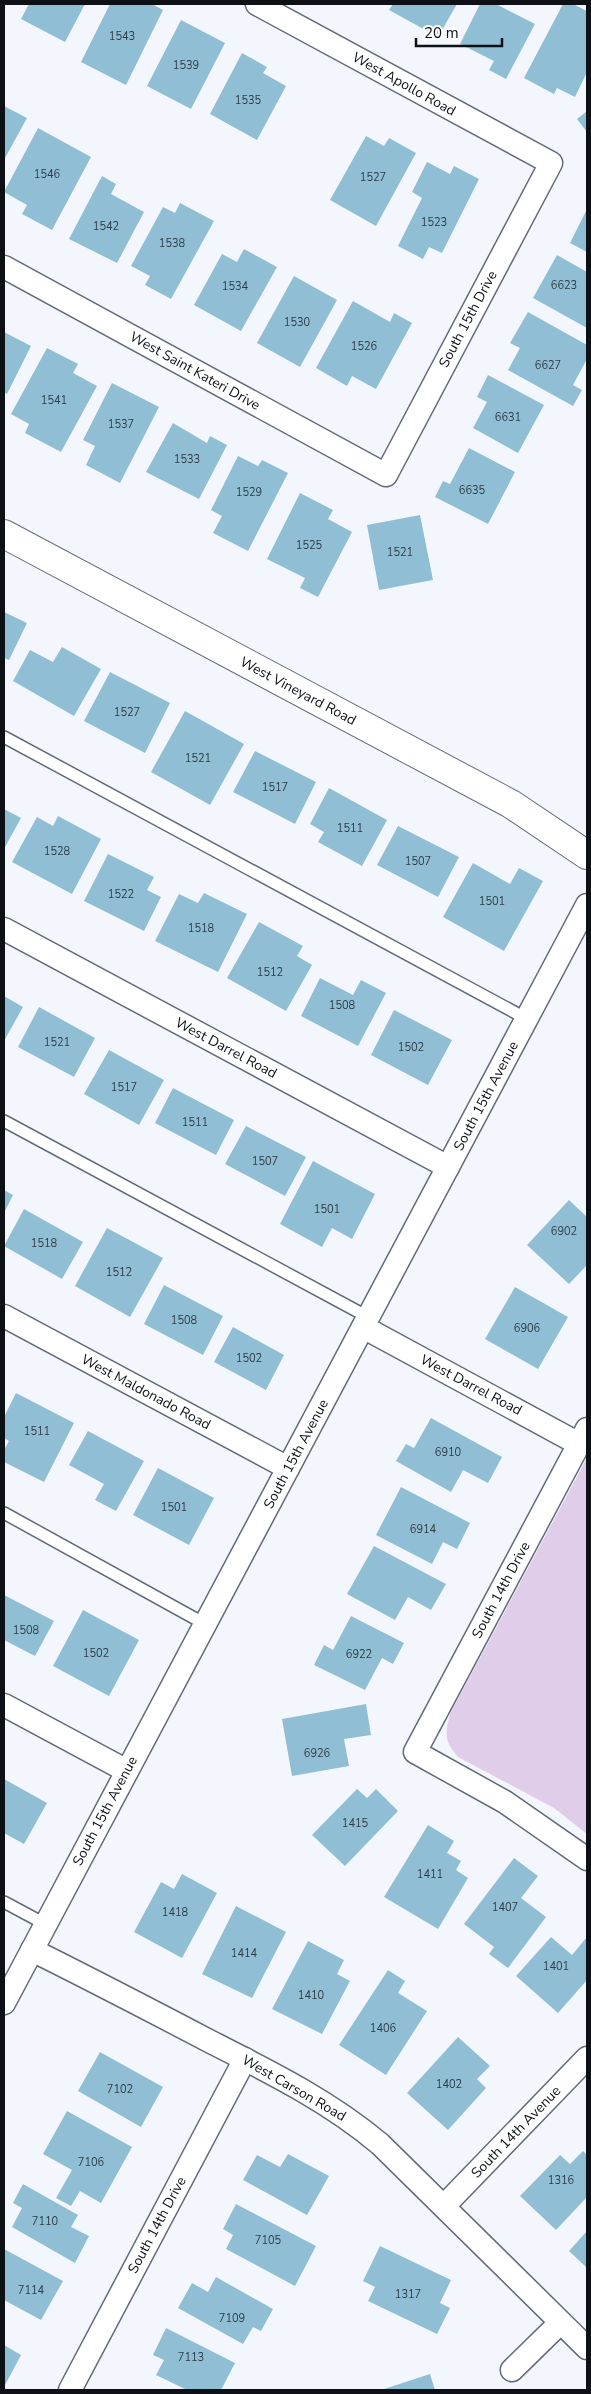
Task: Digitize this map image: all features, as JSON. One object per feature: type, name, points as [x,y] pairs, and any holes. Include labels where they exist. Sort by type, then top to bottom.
[{"type":"street","name":"West Apollo Road","points":[[257,4],[550,163]]},
{"type":"street","name":"South 15th Drive","points":[[386,475],[550,163]]},
{"type":"street","name":"West Saint Kateri Drive","points":[[4,267],[386,475]]},
{"type":"street","name":"West Vineyard Road","points":[[4,534],[511,804],[587,856]]},
{"type":"street","name":"South 15th Avenue","points":[[4,2002],[587,905]]},
{"type":"street","name":"West Darrel Road","points":[[4,929],[448,1167]]},
{"type":"street","name":"West Maldonado Road","points":[[4,1316],[288,1468]]},
{"type":"street","name":"West Darrel Road","points":[[365,1322],[583,1436]]},
{"type":"street","name":"South 14th Drive","points":[[583,1436],[415,1752],[505,1802],[587,1859]]},
{"type":"street","points":[[4,1705],[127,1770]]},
{"type":"street","name":"West Carson Road","points":[[32,1950],[245,2059],[329,2105],[354,2122],[380,2144],[444,2206],[587,2348]]},
{"type":"street","name":"South 14th Avenue","points":[[444,2206],[587,2058]]},
{"type":"street","name":"South 14th Drive","points":[[70,2390],[245,2059]]},
{"type":"street","points":[[512,2370],[560,2323]]},
{"type":"lane","points":[[4,737],[527,1019]]},
{"type":"lane","points":[[4,1122],[365,1322]]},
{"type":"lane","points":[[4,1513],[205,1624]]},
{"type":"lane","points":[[4,1902],[45,1924]]},
{"type":"shaded area","points":[[587,1458],[587,1834],[554,1808],[458,1757],[448,1742],[447,1727],[450,1714]]},
{"type":"building","points":[[29,4],[85,4],[65,42],[21,19]]},
{"type":"building","points":[[110,4],[152,4],[163,10],[126,85],[81,62]]},
{"type":"building","points":[[393,4],[457,4],[438,37],[389,10]]},
{"type":"building","points":[[480,4],[496,4],[535,24],[506,79],[489,70],[494,61],[460,44]]},
{"type":"building","points":[[563,4],[573,4],[587,11],[587,72],[575,97],[557,88],[554,94],[524,78]]},
{"type":"building","points":[[181,20],[225,43],[191,109],[147,86]]},
{"type":"building","points":[[242,53],[267,67],[263,73],[286,86],[257,140],[210,114]]},
{"type":"building","points":[[4,106],[27,118],[4,160]]},
{"type":"building","points":[[587,111],[587,132],[577,119]]},
{"type":"building","points":[[38,128],[91,157],[52,230],[22,214],[27,205],[4,192]]},
{"type":"building","points":[[366,136],[384,146],[389,138],[416,153],[376,226],[330,200]]},
{"type":"building","points":[[427,162],[450,174],[454,166],[479,179],[442,253],[429,247],[423,259],[398,246],[422,198],[412,192]]},
{"type":"building","points":[[102,176],[116,184],[111,194],[144,212],[117,263],[69,239]]},
{"type":"building","points":[[180,203],[214,221],[171,299],[145,285],[150,276],[131,266],[163,207],[175,213]]},
{"type":"building","points":[[587,209],[587,252],[570,243]]},
{"type":"building","points":[[244,249],[277,267],[241,331],[194,305],[222,254],[237,262]]},
{"type":"building","points":[[557,255],[587,272],[587,328],[533,298]]},
{"type":"building","points":[[294,276],[337,300],[300,367],[257,343]]},
{"type":"building","points":[[353,301],[390,322],[394,313],[412,323],[376,389],[352,376],[347,386],[316,368]]},
{"type":"building","points":[[528,312],[587,345],[587,359],[573,385],[582,390],[573,406],[508,370],[520,348],[510,343]]},
{"type":"building","points":[[4,332],[31,346],[7,394],[4,392]]},
{"type":"building","points":[[47,348],[78,364],[73,373],[97,386],[61,452],[25,433],[29,424],[11,414]]},
{"type":"building","points":[[488,375],[544,405],[518,453],[473,428],[487,402],[477,397]]},
{"type":"building","points":[[112,383],[159,407],[120,483],[86,465],[95,446],[83,440]]},
{"type":"building","points":[[173,423],[207,443],[210,436],[227,445],[199,499],[146,472]]},
{"type":"building","points":[[469,448],[515,472],[488,524],[435,497],[443,481],[450,484]]},
{"type":"building","points":[[238,456],[258,466],[262,460],[288,473],[248,551],[213,533],[222,516],[211,510]]},
{"type":"building","points":[[300,493],[333,510],[328,519],[352,532],[318,597],[300,588],[305,578],[267,559]]},
{"type":"building","points":[[420,515],[433,580],[379,590],[367,525]]},
{"type":"building","points":[[4,612],[27,623],[9,660],[4,658]]},
{"type":"building","points":[[62,647],[101,669],[74,716],[13,681],[30,650],[53,662]]},
{"type":"building","points":[[110,672],[170,703],[145,753],[84,721]]},
{"type":"building","points":[[185,711],[244,744],[210,805],[151,772]]},
{"type":"building","points":[[255,751],[316,782],[295,824],[233,792]]},
{"type":"building","points":[[329,788],[387,820],[362,866],[318,842],[324,832],[310,824]]},
{"type":"building","points":[[4,809],[21,818],[4,849]]},
{"type":"building","points":[[58,816],[101,839],[72,894],[12,862],[37,817],[53,826]]},
{"type":"building","points":[[398,826],[459,857],[438,897],[377,865]]},
{"type":"building","points":[[108,854],[154,877],[147,890],[161,897],[144,931],[84,901]]},
{"type":"building","points":[[473,863],[510,884],[519,868],[543,881],[504,951],[443,917]]},
{"type":"building","points":[[204,893],[247,914],[218,972],[155,941],[179,894],[198,903]]},
{"type":"building","points":[[259,922],[303,946],[297,956],[312,965],[286,1011],[227,978]]},
{"type":"building","points":[[320,978],[353,995],[361,980],[386,993],[358,1046],[301,1016]]},
{"type":"building","points":[[4,996],[23,1007],[4,1041]]},
{"type":"building","points":[[39,1007],[95,1038],[74,1077],[18,1047]]},
{"type":"building","points":[[394,1010],[452,1040],[428,1085],[371,1055]]},
{"type":"building","points":[[109,1050],[164,1080],[139,1125],[84,1094]]},
{"type":"building","points":[[173,1088],[234,1120],[216,1155],[155,1123]]},
{"type":"building","points":[[246,1126],[306,1157],[285,1196],[225,1164]]},
{"type":"building","points":[[313,1161],[375,1194],[352,1239],[332,1228],[322,1247],[280,1224]]},
{"type":"building","points":[[4,1190],[13,1195],[4,1213]]},
{"type":"building","points":[[569,1200],[587,1217],[587,1265],[569,1284],[527,1245]]},
{"type":"building","points":[[24,1209],[83,1242],[62,1279],[4,1246]]},
{"type":"building","points":[[107,1228],[163,1258],[130,1317],[75,1286]]},
{"type":"building","points":[[164,1285],[223,1316],[203,1355],[144,1324]]},
{"type":"building","points":[[515,1287],[568,1317],[538,1369],[485,1339]]},
{"type":"building","points":[[233,1327],[284,1355],[266,1390],[214,1362]]},
{"type":"building","points":[[16,1393],[74,1423],[44,1482],[4,1462],[4,1450],[9,1441],[4,1438],[4,1417]]},
{"type":"building","points":[[431,1418],[502,1457],[488,1483],[463,1470],[451,1492],[396,1461],[406,1444],[414,1448]]},
{"type":"building","points":[[88,1431],[144,1461],[116,1511],[95,1500],[104,1484],[69,1465]]},
{"type":"building","points":[[158,1468],[214,1498],[189,1545],[133,1515]]},
{"type":"building","points":[[401,1487],[470,1523],[457,1549],[443,1542],[432,1564],[376,1535]]},
{"type":"building","points":[[374,1546],[446,1584],[431,1610],[408,1597],[395,1620],[347,1594]]},
{"type":"building","points":[[4,1595],[54,1621],[35,1656],[4,1640]]},
{"type":"building","points":[[83,1610],[139,1640],[109,1696],[53,1666]]},
{"type":"building","points":[[351,1616],[404,1643],[393,1664],[382,1658],[365,1690],[314,1665],[324,1645],[333,1650]]},
{"type":"building","points":[[366,1704],[371,1735],[344,1739],[349,1766],[292,1776],[282,1719]]},
{"type":"building","points":[[4,1779],[47,1803],[24,1844],[4,1833]]},
{"type":"building","points":[[357,1789],[367,1798],[376,1789],[398,1811],[345,1866],[312,1835]]},
{"type":"building","points":[[428,1825],[454,1841],[447,1853],[461,1861],[456,1870],[468,1878],[438,1929],[384,1897]]},
{"type":"building","points":[[514,1858],[538,1876],[521,1898],[546,1917],[508,1968],[489,1954],[494,1947],[464,1924]]},
{"type":"building","points":[[182,1874],[217,1893],[182,1958],[134,1932],[161,1882],[174,1889]]},
{"type":"building","points":[[236,1906],[286,1932],[252,1998],[202,1974]]},
{"type":"building","points":[[551,1937],[572,1955],[587,1937],[587,1980],[558,2013],[516,1976]]},
{"type":"building","points":[[308,1941],[344,1960],[337,1974],[350,1981],[322,2034],[272,2009]]},
{"type":"building","points":[[388,1970],[405,1981],[398,1993],[427,2011],[386,2075],[339,2045]]},
{"type":"building","points":[[458,2037],[490,2066],[477,2079],[486,2088],[448,2130],[407,2093]]},
{"type":"building","points":[[100,2052],[163,2087],[141,2127],[78,2091]]},
{"type":"building","points":[[67,2111],[132,2147],[101,2203],[80,2191],[71,2206],[56,2198],[72,2170],[43,2154]]},
{"type":"building","points":[[583,2151],[587,2155],[587,2197],[556,2230],[520,2196],[560,2155],[570,2164]]},
{"type":"building","points":[[288,2154],[329,2176],[307,2215],[243,2180],[257,2155],[280,2167]]},
{"type":"building","points":[[23,2184],[78,2215],[71,2227],[89,2236],[75,2263],[12,2227],[22,2208],[13,2203]]},
{"type":"building","points":[[236,2204],[316,2246],[295,2286],[226,2249],[233,2235],[223,2229]]},
{"type":"building","points":[[587,2231],[587,2268],[569,2251]]},
{"type":"building","points":[[380,2246],[451,2280],[440,2303],[450,2308],[437,2334],[368,2301],[375,2287],[363,2281]]},
{"type":"building","points":[[4,2249],[63,2281],[41,2320],[4,2300]]},
{"type":"building","points":[[216,2277],[273,2309],[261,2331],[253,2327],[243,2344],[178,2308],[192,2283],[208,2292]]},
{"type":"building","points":[[166,2328],[235,2363],[221,2390],[187,2390],[156,2375],[164,2360],[153,2355]]},
{"type":"building","points":[[4,2345],[21,2355],[4,2387]]},
{"type":"building","points":[[430,2374],[435,2390],[381,2390]]}]
